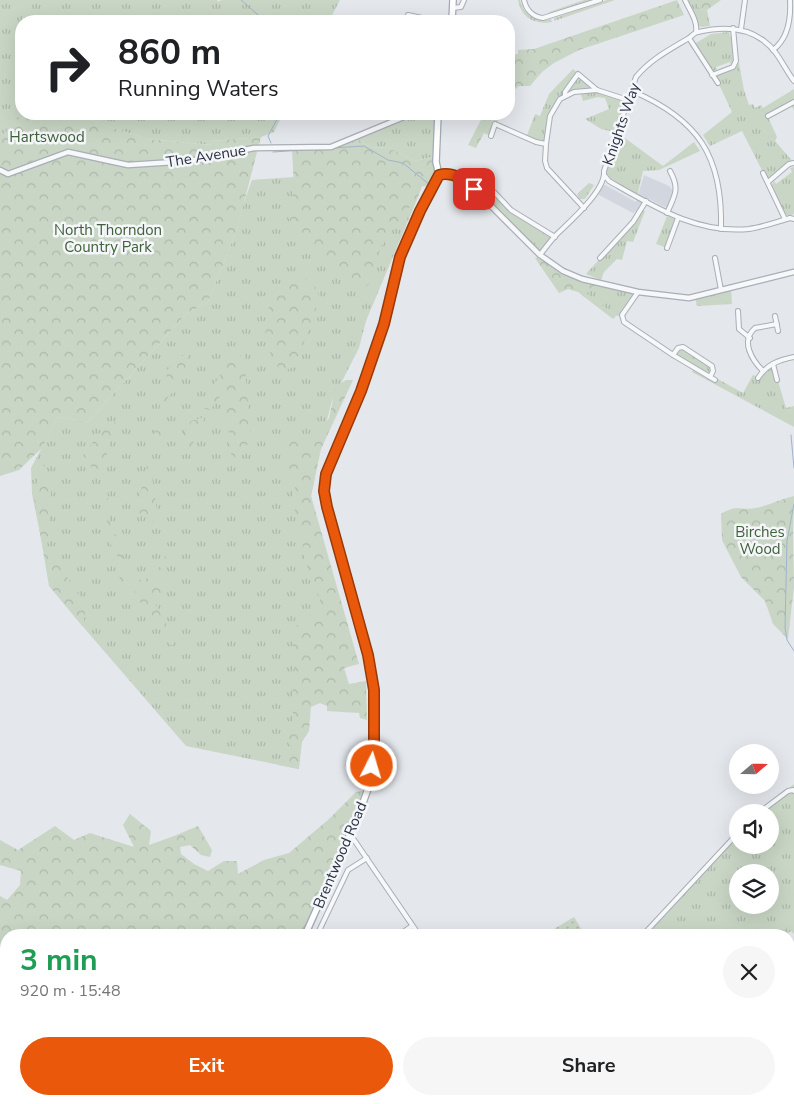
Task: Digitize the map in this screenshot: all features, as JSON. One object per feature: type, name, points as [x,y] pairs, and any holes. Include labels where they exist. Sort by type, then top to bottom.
[{"type":"main road","points":[[452,15],[453,0]]},
{"type":"main road","points":[[438,120],[436,162],[439,175]]},
{"type":"main road","name":"Brentwood Road","points":[[308,929],[369,786],[374,746],[374,690],[368,655],[324,491],[326,474],[361,391],[384,324],[400,257],[420,211],[439,175]]},
{"type":"street","points":[[453,8],[461,7],[464,0]]},
{"type":"street","points":[[524,0],[530,12],[537,17],[543,18],[600,0]]},
{"type":"street","points":[[685,0],[695,22],[696,32],[733,28],[741,29],[762,38],[773,50],[794,81]]},
{"type":"street","points":[[741,29],[745,0]]},
{"type":"street","points":[[773,50],[782,42],[787,30],[790,0]]},
{"type":"street","points":[[712,75],[733,67],[736,61],[733,28]]},
{"type":"street","name":"Knights Way","points":[[540,255],[555,236],[584,208],[605,176],[604,172],[636,77],[645,66],[696,32]]},
{"type":"street","points":[[689,38],[718,83]]},
{"type":"street","points":[[565,95],[565,92],[578,74],[597,90]]},
{"type":"street","points":[[584,208],[547,168],[545,161],[550,116],[560,98],[580,91],[597,90],[628,100]]},
{"type":"street","points":[[632,91],[654,100],[672,112],[699,138],[711,160],[720,192],[721,229]]},
{"type":"street","points":[[768,116],[794,102]]},
{"type":"street","name":"The Avenue","points":[[0,170],[8,174],[68,152],[128,165],[190,161],[254,148],[331,147],[396,120]]},
{"type":"street","points":[[491,136],[495,124],[536,142],[546,144]]},
{"type":"street","points":[[768,182],[788,164],[794,163]]},
{"type":"street","points":[[667,213],[676,192],[670,171]]},
{"type":"street","points":[[763,173],[786,219]]},
{"type":"street","points":[[439,175],[455,175],[467,182],[540,255],[563,271],[582,279],[638,292],[689,298],[794,272]]},
{"type":"street","points":[[605,176],[609,181],[667,213],[704,226],[721,229],[750,229],[786,219],[794,219]]},
{"type":"street","points":[[482,196],[486,191],[494,192],[512,210],[555,236]]},
{"type":"street","points":[[600,258],[633,222],[646,201]]},
{"type":"street","points":[[667,248],[678,218]]},
{"type":"street","points":[[715,258],[721,290]]},
{"type":"street","points":[[638,292],[620,317],[624,322],[714,380]]},
{"type":"street","points":[[738,311],[739,328],[750,338]]},
{"type":"street","points":[[775,316],[778,331]]},
{"type":"street","points":[[763,371],[749,354],[752,330],[777,324]]},
{"type":"street","points":[[673,355],[678,348],[683,347],[712,366],[713,371],[710,377]]},
{"type":"street","points":[[758,378],[763,371],[776,361],[794,357]]},
{"type":"street","points":[[772,364],[777,380]]},
{"type":"street","points":[[771,804],[788,791],[794,791]]},
{"type":"street","points":[[350,834],[414,929]]},
{"type":"street","points":[[649,929],[729,843]]},
{"type":"street","points":[[319,929],[348,870],[367,858]]},
{"type":"street","points":[[408,929],[412,926]]},
{"type":"shaded area","points":[[644,175],[669,186],[674,192],[668,207],[647,198],[639,210],[633,213],[599,195],[601,187],[605,185],[636,202]]},
{"type":"green space","points":[[0,0],[218,0],[217,2],[222,0],[340,0],[332,15],[15,15],[15,120],[18,120],[3,135],[0,133]]},
{"type":"green space","points":[[518,0],[520,0],[524,10],[531,17],[540,20],[551,19],[552,22],[546,23],[530,19],[522,11]]},
{"type":"green space","points":[[584,0],[593,0],[550,14],[549,12]]},
{"type":"green space","points":[[607,0],[615,0],[554,21],[554,18]]},
{"type":"green space","points":[[677,0],[684,15],[579,50],[554,63],[542,72],[530,86],[519,86],[515,89],[515,54],[518,54],[518,50],[534,49]]},
{"type":"green space","points":[[687,0],[694,0],[702,11],[707,10],[710,26],[700,27]]},
{"type":"green space","points":[[694,0],[721,0],[707,10],[702,11]]},
{"type":"green space","points":[[728,32],[734,49],[733,63],[731,66],[730,62],[716,67],[717,70],[713,71],[696,47],[696,43],[711,34]]},
{"type":"green space","points":[[738,63],[749,105],[753,104],[755,108],[761,105],[763,108],[794,89],[794,110],[790,104],[768,117],[777,137],[775,141],[794,163],[789,164],[768,182],[742,131],[710,146],[703,135],[732,112],[716,78],[718,74],[734,68]]},
{"type":"green space","points":[[573,69],[597,90],[628,100],[618,133],[601,129],[585,119],[609,109],[605,98],[598,97],[583,101],[580,91],[565,95],[550,116],[546,144],[526,138],[535,114],[540,116],[549,94]]},
{"type":"green space","name":"North Thorndon Country Park","points":[[18,120],[92,120],[147,139],[212,145],[211,141],[261,137],[237,229],[208,302],[186,314],[88,422],[58,417],[42,448],[19,470],[0,476],[0,133],[3,134]]},
{"type":"green space","points":[[92,120],[280,120],[274,132],[261,137],[211,141],[213,145],[147,139]]},
{"type":"green space","points":[[397,120],[438,120],[436,156],[415,161],[389,148],[370,147],[354,137]]},
{"type":"green space","points":[[481,120],[498,120],[491,136],[484,133],[476,148],[468,145]]},
{"type":"green space","points":[[618,133],[663,166],[694,142],[700,151],[659,170],[643,171],[637,197],[609,181],[604,171]]},
{"type":"green space","points":[[354,137],[370,147],[389,148],[415,161],[436,156],[439,175],[432,187],[422,186],[418,197],[383,240],[370,284],[366,286],[354,282],[336,266],[331,258],[313,252],[296,231],[289,218],[294,188],[292,148],[337,145]]},
{"type":"green space","points":[[292,148],[423,180],[418,197],[366,321],[359,348],[332,401],[324,431],[311,496],[334,598],[302,641],[299,769],[186,746],[85,629],[51,586],[32,494],[31,468],[58,417],[88,422],[186,314],[208,302],[237,229],[252,180],[294,177]]},
{"type":"green space","points":[[794,167],[794,214],[788,216],[772,185],[774,181],[776,184],[792,172],[790,168]]},
{"type":"green space","points":[[468,179],[490,191],[506,205],[555,237],[540,255],[467,182]]},
{"type":"green space","points":[[589,183],[594,185],[585,199],[579,199],[577,194]]},
{"type":"green space","points":[[641,209],[645,211],[633,242],[627,241],[622,260],[617,259],[604,272],[601,280],[586,274],[633,222]]},
{"type":"green space","points":[[667,216],[677,220],[667,248],[656,244]]},
{"type":"green space","points":[[541,256],[563,271],[600,283],[585,292],[616,316],[613,319],[578,292],[568,289],[559,293],[535,258]]},
{"type":"green space","points":[[312,279],[320,298],[296,365],[283,372],[273,362],[265,336],[270,299],[288,280]]},
{"type":"green space","points":[[600,283],[638,292],[622,315],[616,316],[584,292]]},
{"type":"green space","points":[[731,288],[732,304],[697,306],[695,297]]},
{"type":"green space","points":[[683,347],[712,366],[710,377],[714,380],[716,378],[743,393],[753,375],[758,377],[773,364],[786,408],[794,406],[794,427],[692,372],[694,368],[673,355],[676,350]]},
{"type":"green space","points":[[188,351],[184,376],[159,410],[168,369]]},
{"type":"green space","points":[[244,354],[251,441],[232,460],[224,391],[210,410],[200,408],[229,360]]},
{"type":"green space","points":[[346,380],[353,380],[321,449],[311,496],[359,664],[344,668],[349,684],[366,681],[367,720],[360,718],[359,713],[327,711],[327,706],[320,703],[311,707],[309,731],[302,742],[299,769],[278,765],[284,753],[292,747],[287,741],[293,718],[291,705],[296,658],[288,628],[302,624],[320,604],[320,598],[310,580],[294,507],[292,496],[298,480],[287,472],[285,438],[289,434],[314,437],[329,418],[336,386]]},
{"type":"green space","points":[[159,415],[162,443],[153,443],[156,417]]},
{"type":"green space","points":[[205,417],[190,450],[179,441],[191,421]]},
{"type":"green space","points":[[116,422],[101,475],[81,458],[102,430]]},
{"type":"green space","points":[[149,457],[157,510],[153,523],[136,510]]},
{"type":"green space","points":[[44,464],[52,480],[47,548],[86,605],[83,627],[49,586],[33,492]]},
{"type":"green space","points":[[107,489],[110,524],[123,549],[121,563],[107,537]]},
{"type":"green space","name":"Birches Wood","points":[[794,496],[794,587],[788,639],[773,624],[765,601],[741,577],[722,540],[721,514],[735,508],[750,509],[760,507]]},
{"type":"green space","points":[[166,552],[163,594],[156,605],[175,641],[171,646],[146,608],[135,597],[135,586],[130,584],[125,587],[119,578],[128,572],[138,576],[141,581],[146,579],[157,570]]},
{"type":"green space","points":[[794,784],[794,929],[649,929],[729,842],[729,854],[779,854],[779,804],[770,804]]},
{"type":"green space","points":[[368,790],[308,929],[0,929],[0,896],[7,900],[20,885],[21,871],[0,865],[0,840],[18,850],[55,826],[74,840],[90,833],[134,847],[123,825],[130,814],[151,831],[149,845],[198,826],[212,850],[210,857],[201,855],[190,845],[180,847],[181,854],[194,864],[208,871],[224,861],[237,861],[238,874],[264,860],[289,853],[329,819],[356,792]]},
{"type":"green space","points":[[574,917],[581,929],[554,929]]},
{"type":"waterway","points":[[241,0],[258,15]]},
{"type":"waterway","points":[[271,143],[268,136],[277,120]]},
{"type":"waterway","points":[[333,148],[364,146],[388,160],[403,163],[430,185]]},
{"type":"waterway","points":[[273,152],[319,149]]},
{"type":"waterway","points":[[791,435],[794,468]]},
{"type":"waterway","points":[[794,504],[787,541],[785,628],[787,640],[794,651]]},
{"type":"route","points":[[372,766],[374,690],[368,655],[327,507],[324,491],[326,474],[361,391],[384,324],[400,257],[420,211],[439,175],[455,175],[474,189]]},
{"type":"park label","name":"Hartswood","points":[[47,137]]}]
